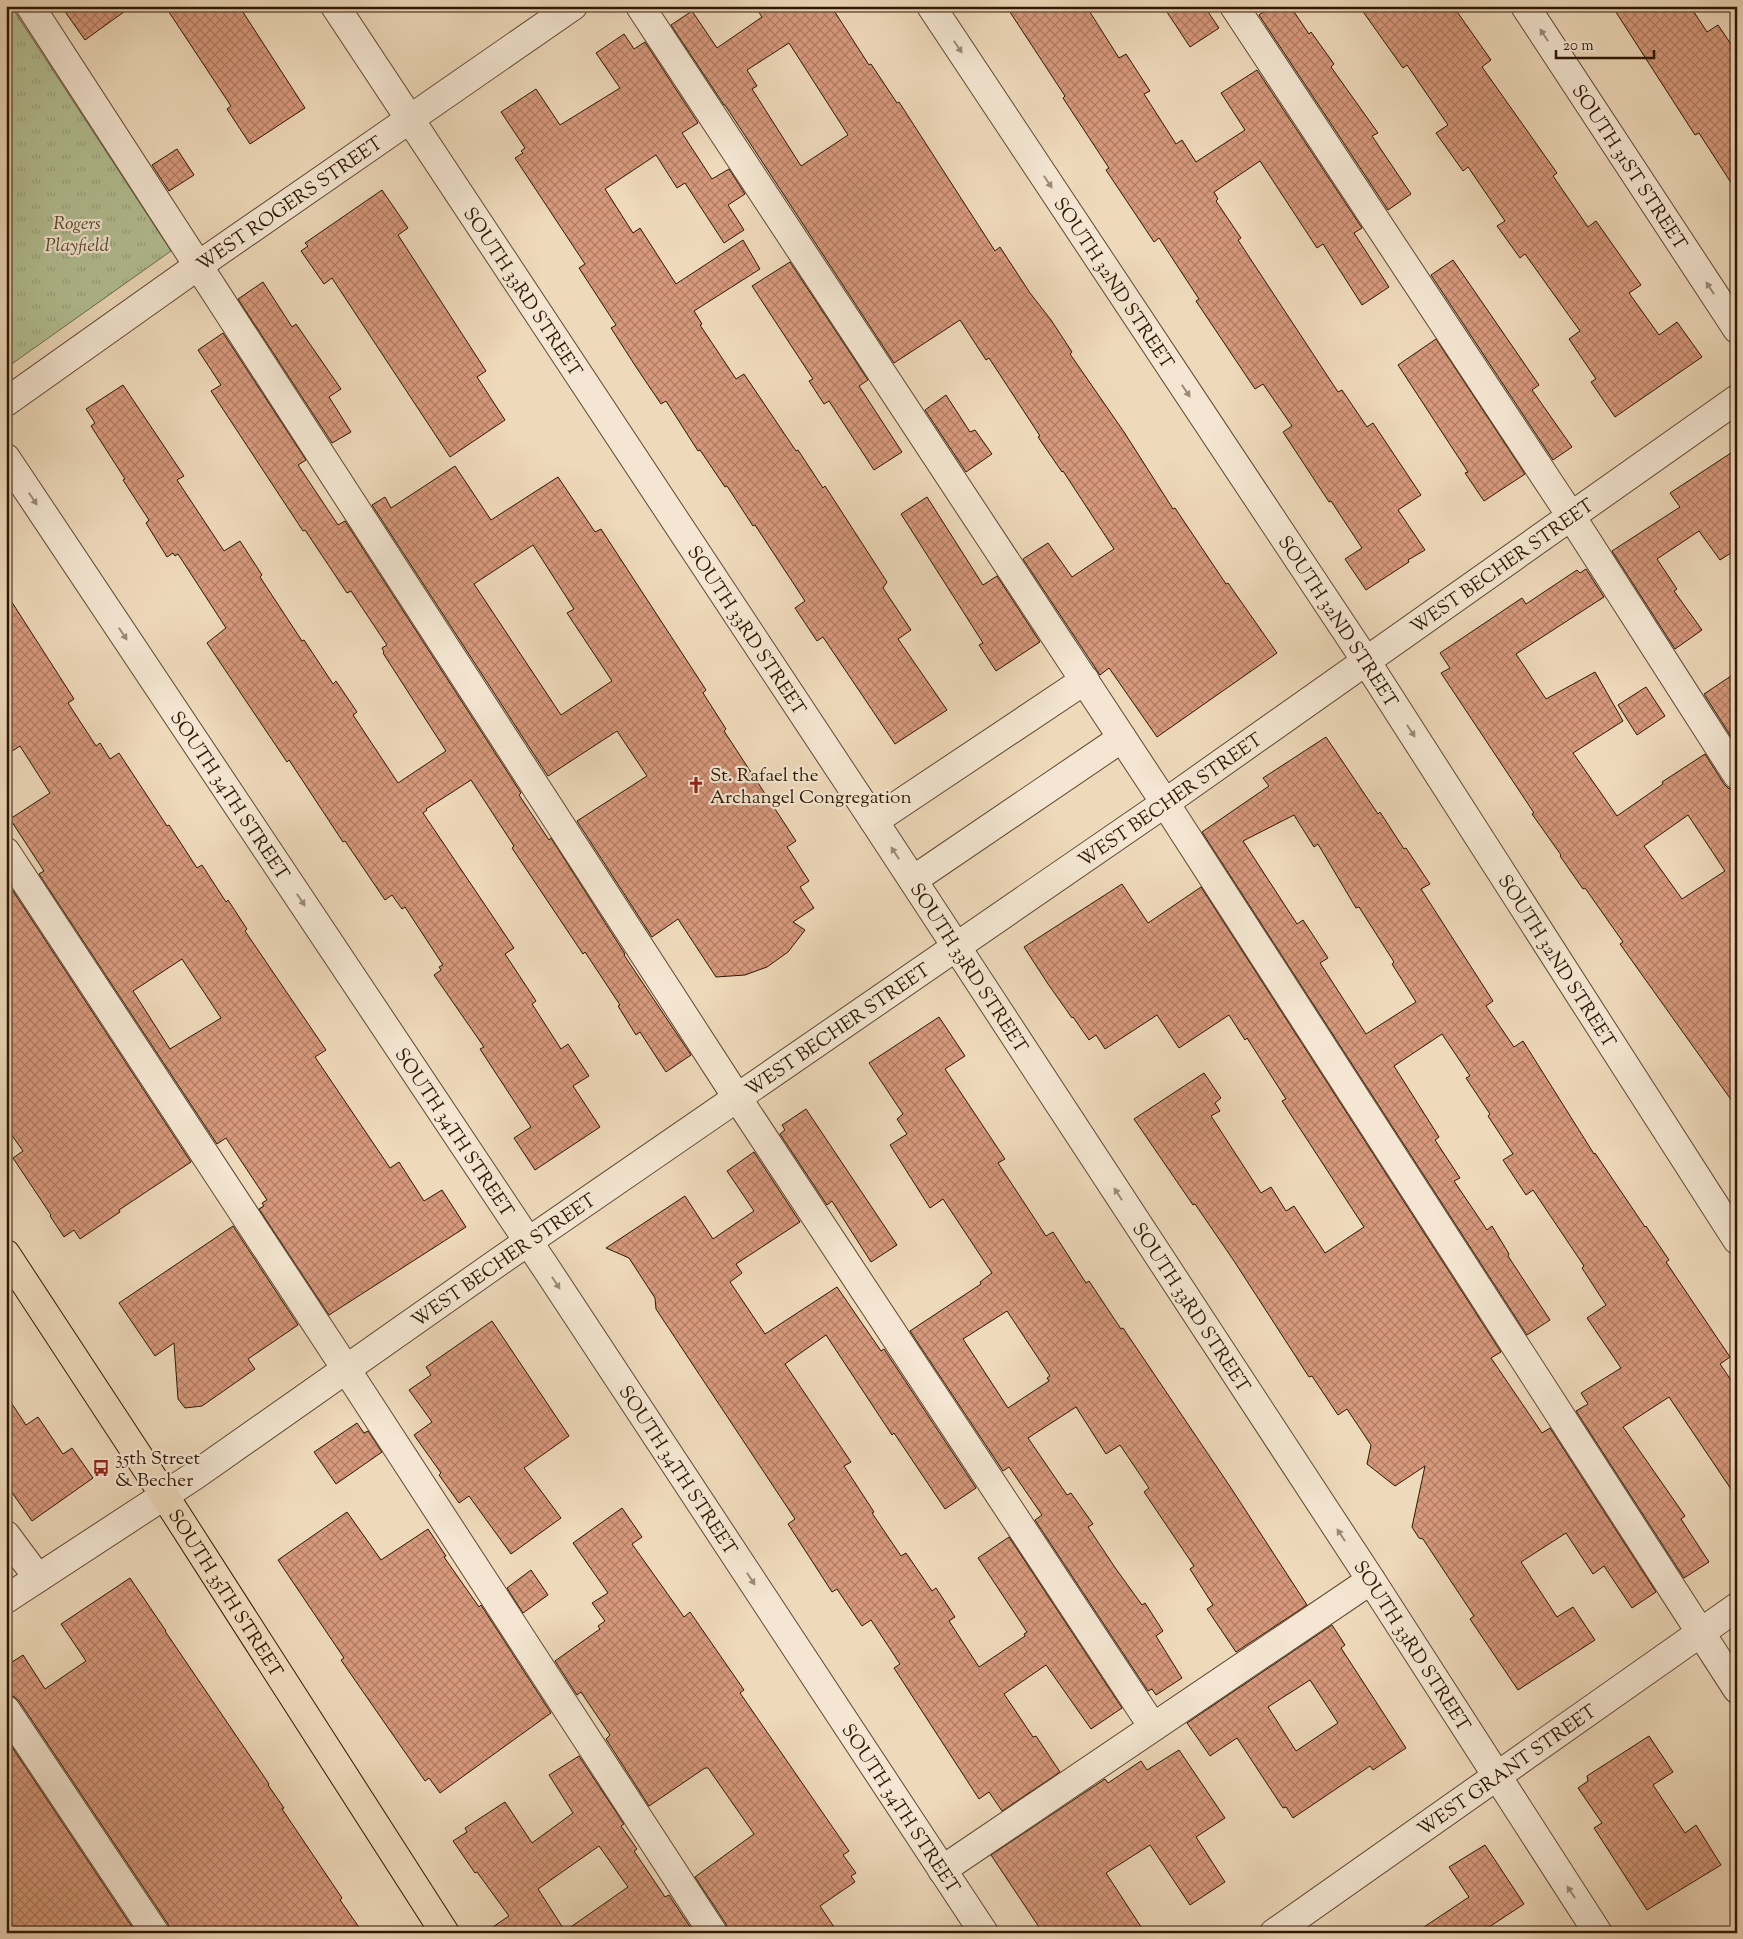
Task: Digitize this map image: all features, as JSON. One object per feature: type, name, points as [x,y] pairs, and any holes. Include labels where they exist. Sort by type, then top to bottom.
[{"type":"main road","name":"SOUTH 35TH STREET","points":[[6,1254],[164,1495],[445,1933]]},
{"type":"street","points":[[30,6],[738,1099],[1153,1727]]},
{"type":"street","name":"SOUTH 33RD STREET","points":[[335,6],[874,821],[1370,1580],[1598,1933]]},
{"type":"street","name":"WEST ROGERS STREET","points":[[6,402],[199,265],[573,6]]},
{"type":"street","points":[[640,6],[1085,680],[1737,1689]]},
{"type":"street","name":"SOUTH 32ND STREET","points":[[931,6],[1366,661],[1737,1240]]},
{"type":"street","points":[[1234,6],[1571,516],[1737,775]]},
{"type":"street","name":"SOUTH 31ST STREET","points":[[1525,6],[1737,329]]},
{"type":"street","name":"WEST BECHER STREET","points":[[6,1599],[194,1476],[528,1242],[1165,803],[1737,399]]},
{"type":"street","name":"SOUTH 34TH STREET","points":[[6,458],[528,1242],[984,1933]]},
{"type":"street","points":[[874,821],[1085,680]]},
{"type":"street","points":[[912,880],[1122,738]]},
{"type":"street","points":[[6,852],[346,1369],[713,1933]]},
{"type":"street","points":[[6,1535],[38,1578]]},
{"type":"street","points":[[942,1870],[1370,1580]]},
{"type":"street","name":"WEST GRANT STREET","points":[[1274,1933],[1737,1607]]},
{"type":"street","points":[[6,1710],[155,1933]]},
{"type":"green space","name":"Rogers Playfield","points":[[6,6],[11,6],[171,251],[6,368]]},
{"type":"building","points":[[61,6],[132,6],[85,40]]},
{"type":"building","points":[[165,6],[239,6],[305,108],[250,144],[227,109],[231,106]]},
{"type":"building","points":[[755,6],[831,6],[869,65],[871,64],[897,103],[899,102],[995,251],[1000,247],[1030,293],[1051,320],[1072,352],[1070,354],[1124,432],[1173,509],[1175,508],[1226,584],[1228,583],[1277,653],[1157,737],[1109,668],[1100,675],[1023,559],[1048,543],[1072,577],[1114,549],[1063,471],[1038,437],[1040,436],[989,358],[986,360],[960,320],[894,363],[671,25],[692,11],[717,48],[762,17]],"holes":[[[789,43],[848,135],[801,166],[752,89],[757,86],[747,70]]]},
{"type":"building","points":[[1006,6],[1086,6],[1119,58],[1126,54],[1150,91],[1144,94],[1176,144],[1182,140],[1196,162],[1245,130],[1221,93],[1257,70],[1362,228],[1354,233],[1389,287],[1362,305],[1323,244],[1317,248],[1260,161],[1214,192],[1218,199],[1216,201],[1241,238],[1238,240],[1338,392],[1342,390],[1367,427],[1373,423],[1421,495],[1398,510],[1425,550],[1408,560],[1409,562],[1366,590],[1345,559],[1362,548],[1283,432],[1292,426],[1263,384],[1255,389],[1196,301],[1199,299],[1159,238],[1154,242],[1106,170],[1109,168],[1063,98],[1065,96]]},
{"type":"building","points":[[1163,6],[1204,6],[1219,28],[1190,47]]},
{"type":"building","points":[[1273,6],[1290,6],[1309,34],[1311,32],[1334,64],[1331,67],[1378,133],[1372,136],[1411,194],[1388,210],[1259,15]]},
{"type":"building","points":[[1359,6],[1453,6],[1491,60],[1482,67],[1557,173],[1553,176],[1588,227],[1596,221],[1641,285],[1629,293],[1659,335],[1677,322],[1702,357],[1615,417],[1591,382],[1596,379],[1569,339],[1580,331],[1525,254],[1520,258],[1497,226],[1505,221],[1468,167],[1463,171],[1436,133],[1448,125],[1407,65],[1403,68]]},
{"type":"building","points":[[1612,6],[1690,6],[1707,32],[1718,25],[1737,53],[1737,192],[1699,133],[1695,135]]},
{"type":"building","points":[[624,34],[634,49],[645,42],[698,123],[682,133],[712,179],[729,169],[745,194],[728,205],[744,230],[724,243],[685,183],[677,188],[656,155],[605,189],[633,233],[640,228],[676,284],[743,240],[760,269],[694,311],[702,324],[700,325],[736,379],[744,374],[796,451],[798,450],[823,488],[825,486],[887,582],[883,588],[911,630],[898,639],[947,710],[895,744],[823,637],[817,641],[795,608],[805,601],[755,525],[753,526],[727,486],[725,487],[700,450],[698,451],[666,401],[661,404],[636,367],[611,328],[616,325],[579,268],[585,264],[515,158],[523,153],[521,151],[525,148],[501,112],[536,89],[560,125],[620,88],[596,53]]},
{"type":"building","points":[[177,149],[194,175],[169,191],[152,165]]},
{"type":"building","points":[[382,190],[408,228],[398,235],[486,371],[477,377],[505,420],[450,457],[332,278],[324,284],[301,251],[308,246],[305,243]]},
{"type":"building","points":[[1453,260],[1539,385],[1532,390],[1572,447],[1553,460],[1431,275]]},
{"type":"building","points":[[790,262],[868,380],[859,386],[902,452],[874,470],[829,401],[824,404],[809,381],[813,379],[752,286]]},
{"type":"building","points":[[263,282],[292,327],[296,324],[341,389],[329,397],[351,432],[332,443],[238,299]]},
{"type":"building","points":[[223,333],[306,460],[298,465],[338,525],[345,521],[521,793],[519,795],[549,840],[551,838],[624,955],[691,1055],[666,1072],[640,1032],[636,1035],[618,1006],[620,1005],[585,952],[583,954],[512,848],[514,846],[471,780],[426,809],[423,813],[514,948],[505,954],[536,1001],[532,1004],[561,1049],[568,1044],[589,1076],[573,1086],[600,1127],[535,1170],[514,1138],[531,1127],[480,1049],[484,1047],[434,975],[441,970],[439,967],[443,965],[405,907],[402,909],[392,895],[385,900],[345,841],[343,842],[289,760],[287,762],[207,643],[226,628],[178,554],[175,556],[173,553],[167,557],[146,523],[149,520],[91,426],[95,423],[86,409],[123,385],[184,476],[177,480],[224,551],[240,541],[262,575],[260,577],[302,641],[304,640],[333,684],[336,681],[357,712],[353,715],[398,783],[446,751],[383,653],[382,648],[387,645],[351,591],[347,593],[305,530],[303,531],[211,391],[221,385],[198,350]]},
{"type":"building","points":[[1436,339],[1525,474],[1484,501],[1465,473],[1468,472],[1398,365]]},
{"type":"building","points":[[946,395],[970,432],[975,430],[992,454],[966,472],[925,410]]},
{"type":"building","points":[[1737,449],[1737,549],[1720,560],[1699,531],[1657,559],[1677,589],[1674,591],[1702,630],[1675,649],[1612,551],[1680,507],[1670,493]]},
{"type":"building","points":[[455,466],[491,520],[558,477],[595,532],[601,529],[706,690],[703,693],[726,729],[724,731],[796,841],[787,847],[809,881],[800,887],[814,908],[793,922],[805,930],[788,952],[767,967],[745,975],[716,977],[678,919],[652,937],[577,821],[647,776],[617,731],[548,776],[372,505],[385,497],[391,508]],"holes":[[[533,545],[574,609],[567,613],[612,681],[561,715],[474,584]]]},
{"type":"building","points":[[927,497],[983,585],[997,576],[1040,642],[996,671],[979,645],[983,643],[901,514]]},
{"type":"building","points":[[1586,569],[1604,597],[1516,654],[1546,699],[1595,672],[1623,721],[1573,753],[1617,816],[1663,784],[1662,782],[1705,754],[1724,784],[1729,789],[1737,790],[1737,1108],[1620,944],[1623,942],[1560,856],[1532,814],[1534,813],[1441,673],[1450,668],[1440,653],[1522,598],[1526,604],[1577,570],[1580,573]],"holes":[[[1688,815],[1725,871],[1682,899],[1644,846]]]},
{"type":"building","points":[[6,593],[74,699],[68,703],[96,746],[100,743],[110,759],[119,753],[197,868],[202,865],[226,902],[228,900],[247,929],[245,931],[326,1050],[315,1057],[390,1168],[399,1162],[424,1201],[442,1190],[466,1227],[329,1315],[259,1209],[264,1206],[262,1203],[267,1200],[226,1138],[217,1144],[39,874],[44,871],[10,819],[50,793],[20,746],[6,755]],"holes":[[[182,959],[221,1018],[170,1049],[133,991]]]},
{"type":"building","points":[[1737,672],[1737,746],[1704,694]]},
{"type":"building","points":[[1646,687],[1665,716],[1637,735],[1618,705]]},
{"type":"building","points":[[1326,737],[1378,814],[1380,812],[1430,884],[1421,889],[1493,1001],[1486,1006],[1514,1047],[1523,1041],[1594,1154],[1669,1260],[1666,1262],[1730,1357],[1720,1364],[1737,1389],[1737,1498],[1669,1397],[1623,1427],[1685,1516],[1681,1519],[1709,1562],[1684,1578],[1576,1411],[1588,1404],[1581,1393],[1621,1368],[1587,1318],[1606,1305],[1582,1268],[1584,1266],[1533,1190],[1526,1195],[1503,1160],[1513,1154],[1466,1078],[1470,1076],[1442,1034],[1394,1066],[1439,1137],[1435,1140],[1460,1178],[1454,1181],[1487,1230],[1492,1226],[1509,1254],[1508,1256],[1550,1320],[1527,1335],[1202,832],[1269,786],[1263,778]],"holes":[[[1294,815],[1314,847],[1318,844],[1356,908],[1359,907],[1394,962],[1392,964],[1416,1002],[1366,1034],[1320,963],[1328,958],[1303,920],[1297,924],[1243,841]]]},
{"type":"building","points":[[1122,884],[1148,923],[1201,887],[1501,1352],[1491,1358],[1542,1433],[1550,1428],[1656,1592],[1632,1608],[1604,1566],[1593,1574],[1566,1533],[1521,1562],[1557,1617],[1573,1607],[1595,1640],[1518,1690],[1470,1619],[1474,1616],[1423,1539],[1419,1538],[1412,1527],[1425,1466],[1395,1486],[1367,1464],[1371,1445],[1347,1409],[1338,1415],[1312,1376],[1309,1377],[1234,1261],[1134,1119],[1204,1073],[1221,1098],[1215,1103],[1220,1111],[1211,1116],[1261,1193],[1271,1187],[1286,1211],[1294,1206],[1325,1253],[1364,1227],[1282,1101],[1286,1099],[1247,1038],[1245,1040],[1229,1015],[1179,1048],[1157,1015],[1105,1049],[1096,1035],[1089,1040],[1048,984],[1024,947]]},
{"type":"building","points":[[13,891],[191,1162],[119,1210],[120,1212],[80,1239],[74,1230],[64,1237],[50,1216],[13,1158],[23,1151],[6,1127],[6,895]]},
{"type":"building","points":[[939,1017],[965,1056],[945,1069],[1005,1159],[998,1163],[1046,1236],[1053,1232],[1086,1283],[1089,1281],[1121,1329],[1123,1328],[1307,1605],[1236,1652],[1207,1609],[1213,1605],[1190,1569],[1194,1566],[1144,1492],[1149,1488],[1120,1445],[1106,1454],[1076,1407],[1028,1438],[1067,1495],[1071,1493],[1093,1524],[1088,1527],[1116,1569],[1142,1605],[1145,1603],[1163,1631],[1156,1636],[1182,1678],[1156,1695],[1152,1689],[1148,1691],[1035,1520],[1042,1515],[1009,1467],[1003,1471],[910,1331],[981,1284],[980,1282],[992,1273],[943,1199],[930,1208],[890,1145],[907,1134],[897,1119],[903,1114],[869,1063]],"holes":[[[1007,1311],[1050,1376],[1047,1378],[1049,1381],[1008,1408],[963,1339]]]},
{"type":"building","points":[[806,1109],[897,1245],[871,1262],[832,1201],[827,1205],[780,1134],[785,1130],[782,1125]]},
{"type":"building","points":[[754,1152],[800,1222],[736,1264],[742,1273],[730,1282],[765,1334],[837,1287],[881,1351],[884,1349],[976,1488],[945,1509],[894,1433],[892,1435],[826,1335],[785,1364],[851,1462],[844,1466],[874,1512],[872,1513],[901,1556],[906,1553],[932,1591],[936,1588],[955,1617],[949,1621],[979,1667],[1025,1636],[1024,1634],[1027,1632],[978,1558],[1009,1537],[1122,1708],[1091,1729],[1046,1665],[1004,1694],[1033,1737],[1036,1736],[1060,1772],[1002,1811],[989,1792],[979,1799],[894,1668],[900,1664],[871,1620],[862,1626],[837,1589],[832,1592],[788,1524],[795,1519],[656,1309],[655,1298],[629,1258],[606,1248],[685,1196],[713,1239],[754,1211],[727,1171]]},
{"type":"building","points":[[233,1226],[298,1325],[248,1359],[255,1369],[202,1406],[185,1408],[178,1399],[174,1343],[155,1356],[119,1303]]},
{"type":"building","points":[[492,1321],[569,1436],[524,1468],[561,1518],[511,1554],[469,1496],[459,1503],[439,1475],[441,1473],[414,1435],[432,1422],[409,1390],[431,1375],[426,1367]]},
{"type":"building","points":[[6,1395],[26,1425],[38,1417],[63,1454],[72,1448],[93,1478],[32,1521],[6,1484]]},
{"type":"building","points":[[357,1423],[364,1433],[368,1431],[382,1452],[336,1484],[314,1452]]},
{"type":"building","points":[[622,1508],[642,1537],[632,1544],[684,1617],[690,1612],[744,1690],[740,1693],[849,1851],[843,1855],[856,1873],[851,1876],[855,1882],[820,1906],[838,1933],[729,1933],[726,1924],[695,1877],[754,1834],[708,1768],[705,1768],[649,1806],[606,1739],[610,1735],[581,1692],[577,1695],[555,1661],[600,1629],[598,1626],[605,1621],[592,1603],[608,1593],[573,1543]]},
{"type":"building","points":[[347,1512],[381,1560],[428,1529],[446,1556],[444,1557],[479,1607],[481,1605],[551,1713],[440,1793],[429,1778],[425,1781],[341,1660],[344,1658],[278,1560]]},
{"type":"building","points":[[531,1570],[548,1595],[523,1613],[507,1588]]},
{"type":"building","points":[[130,1578],[269,1784],[284,1808],[282,1809],[342,1898],[340,1900],[363,1933],[170,1933],[168,1924],[19,1701],[13,1696],[6,1695],[6,1666],[23,1655],[45,1689],[86,1661],[61,1624]]},
{"type":"building","points":[[1332,1625],[1345,1645],[1341,1648],[1406,1748],[1373,1770],[1370,1766],[1293,1818],[1286,1807],[1283,1808],[1237,1738],[1210,1756],[1187,1723]],"holes":[[[1310,1680],[1338,1723],[1296,1751],[1268,1707]]]},
{"type":"building","points":[[1649,1736],[1673,1772],[1653,1785],[1685,1833],[1696,1825],[1721,1865],[1647,1910],[1594,1828],[1602,1823],[1578,1788],[1588,1781],[1587,1776]]},
{"type":"building","points":[[6,1738],[136,1933],[6,1933]]},
{"type":"building","points":[[1179,1750],[1225,1818],[1196,1837],[1225,1882],[1190,1905],[1150,1845],[1106,1873],[1145,1933],[1043,1933],[991,1855],[1105,1779],[1108,1783],[1141,1761],[1147,1770]]},
{"type":"building","points":[[579,1756],[624,1824],[621,1826],[637,1849],[634,1851],[665,1897],[669,1895],[694,1933],[484,1933],[509,1916],[477,1872],[475,1873],[453,1841],[467,1832],[465,1828],[505,1802],[532,1843],[573,1813],[549,1775]],"holes":[[[599,1846],[628,1887],[565,1931],[538,1889]]]},
{"type":"building","points":[[1485,1845],[1524,1904],[1480,1933],[1415,1933],[1469,1897],[1449,1867]]},
{"type":"place","name":"St. Rafael the Archangel Congregation","points":[[696,785]]},
{"type":"place","name":"35th Street & Becher","points":[[101,1468]]}]
